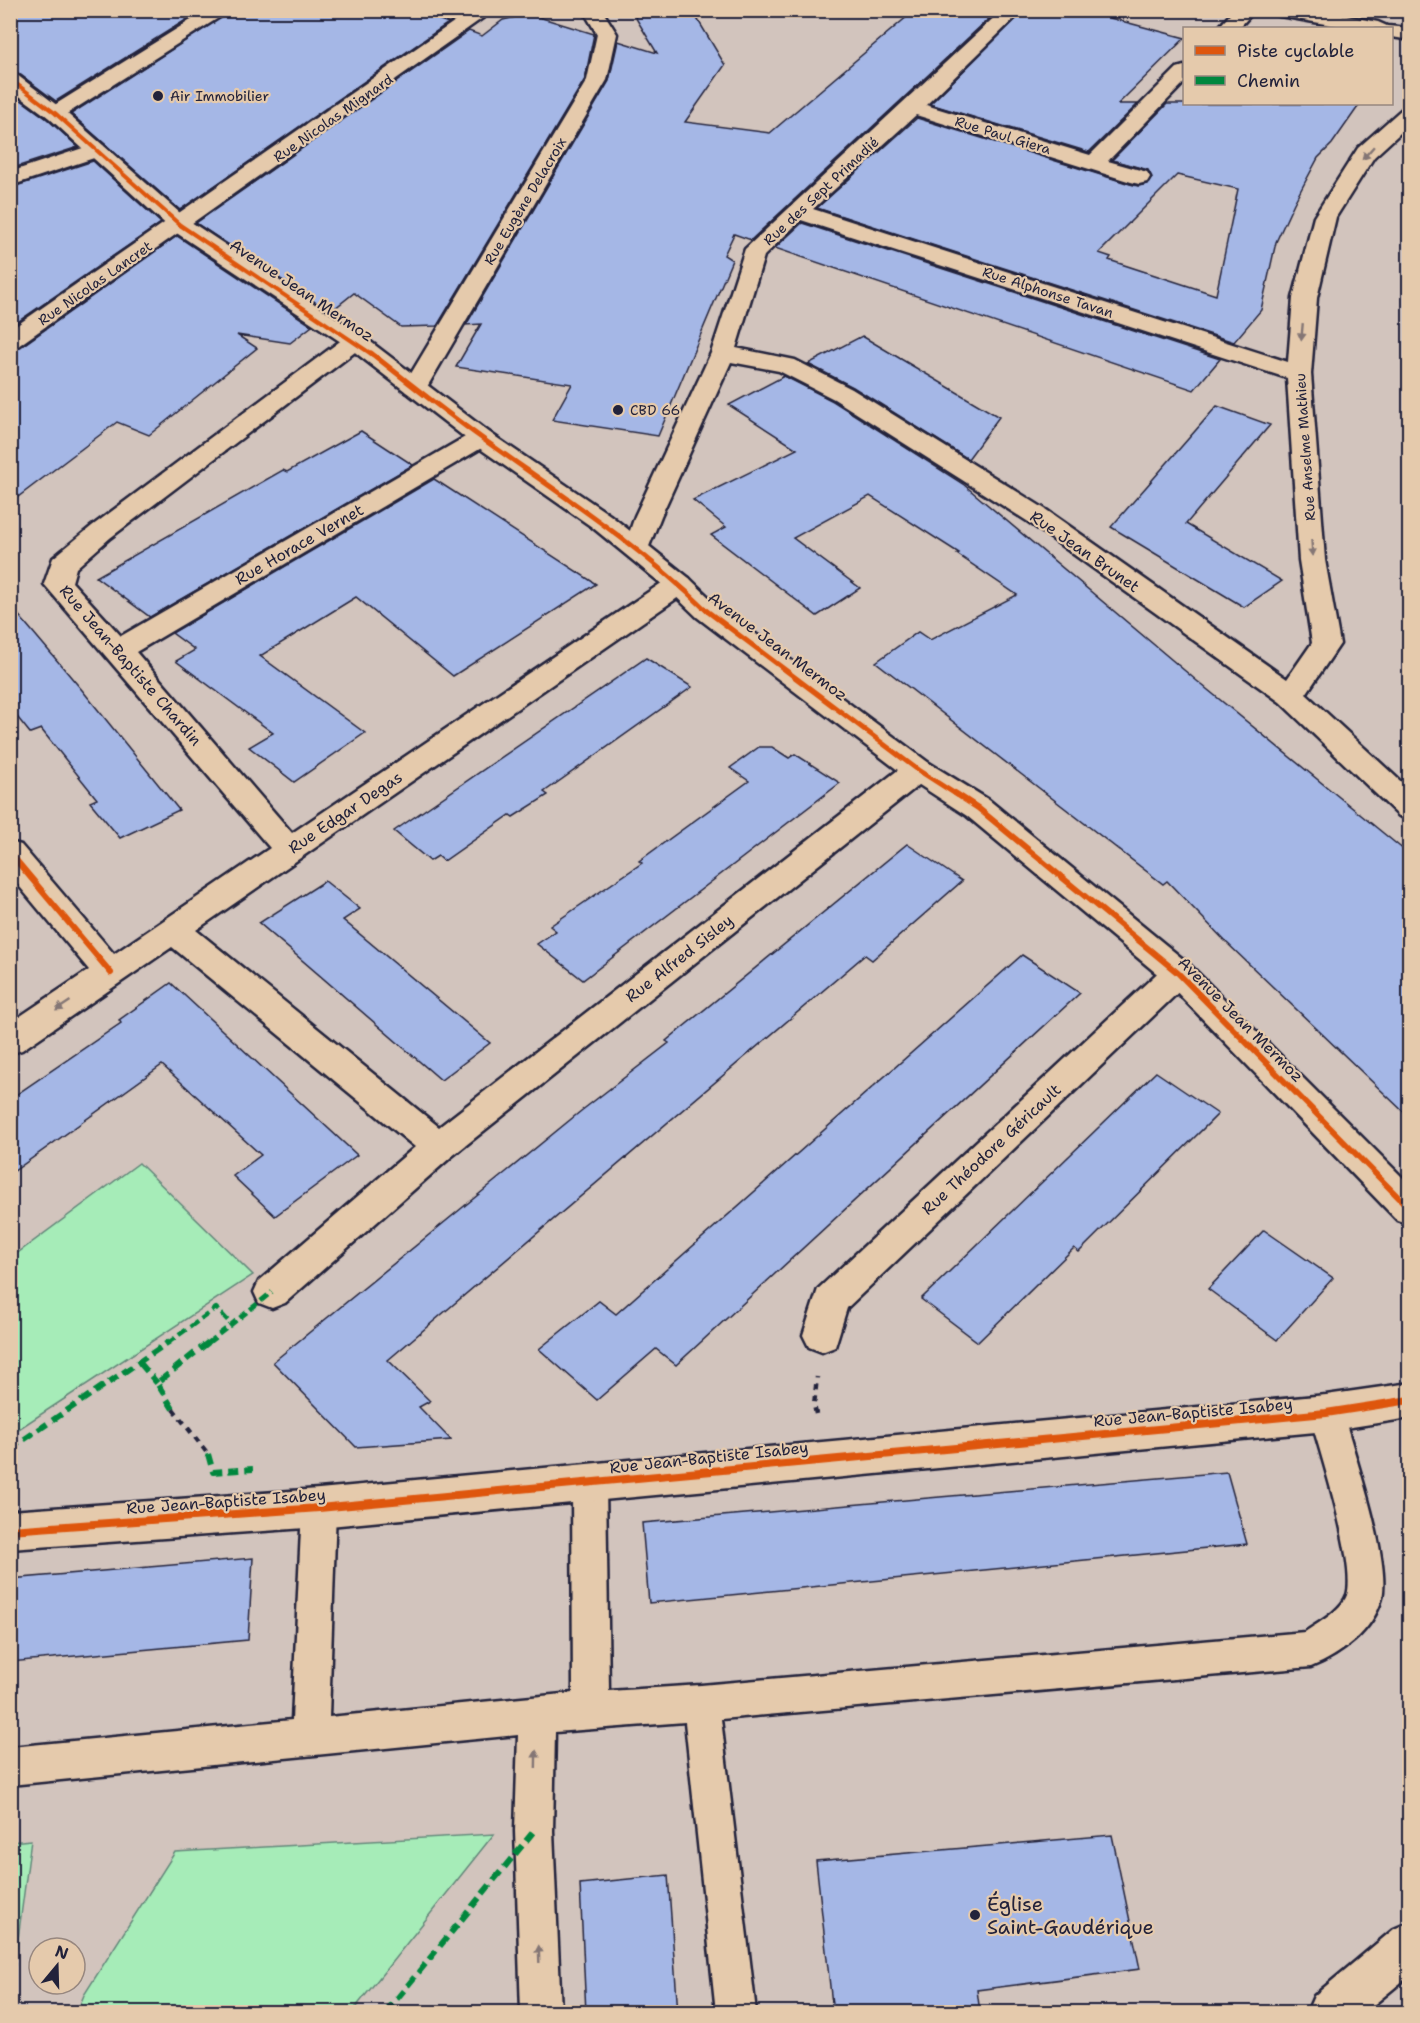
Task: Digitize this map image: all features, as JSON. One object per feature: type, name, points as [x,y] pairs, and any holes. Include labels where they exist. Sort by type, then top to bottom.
[{"type":"street","points":[[55,113],[190,21],[222,10]]},
{"type":"street","name":"Rue Nicolas Mignard","points":[[180,225],[485,10]]},
{"type":"street","name":"Rue Eugène Delacroix","points":[[415,387],[597,80],[607,34],[592,10]]},
{"type":"street","name":"Rue des Sept Primadié","points":[[637,548],[648,516],[723,353],[753,254],[1014,10]]},
{"type":"street","points":[[1229,27],[1246,10]]},
{"type":"street","points":[[1280,10],[1373,27]]},
{"type":"street","points":[[1393,31],[1410,34]]},
{"type":"street","points":[[1095,162],[1183,74]]},
{"type":"street","name":"Avenue Jean Mermoz","points":[[10,79],[55,113],[180,225],[355,341],[481,438],[637,548],[707,611],[918,770],[978,808],[1178,973],[1410,1209]]},
{"type":"street","name":"Rue Paul Giera","points":[[912,107],[1139,177]]},
{"type":"street","name":"Rue Anselme Mathieu","points":[[1290,695],[1326,644],[1312,560],[1299,374],[1305,298],[1324,217],[1366,153],[1410,112]]},
{"type":"street","points":[[10,180],[95,150]]},
{"type":"street","name":"Rue Alphonse Tavan","points":[[797,211],[1299,374]]},
{"type":"street","name":"Rue Nicolas Lancret","points":[[10,341],[180,225]]},
{"type":"street","name":"Rue Jean-Baptiste Chardin","points":[[289,850],[118,650],[58,584],[63,564],[110,525],[355,341]]},
{"type":"street","name":"Rue Jean Brunet","points":[[723,353],[786,365],[843,394],[1036,516],[1290,695],[1410,808]]},
{"type":"street","name":"Rue Horace Vernet","points":[[118,650],[481,438]]},
{"type":"street","name":"Rue Edgar Degas","points":[[10,1041],[679,584]]},
{"type":"street","name":"Rue Alfred Sisley","points":[[272,1292],[439,1146],[918,770]]},
{"type":"street","points":[[10,853],[111,973]]},
{"type":"street","points":[[174,930],[439,1146]]},
{"type":"street","name":"Rue Théodore Géricault","points":[[822,1335],[831,1300],[1178,973]]},
{"type":"street","name":"Rue Jean-Baptiste Isabey","points":[[10,1530],[319,1508],[589,1483],[1326,1413],[1410,1400]]},
{"type":"street","points":[[1330,2013],[1410,1945]]},
{"type":"lane","points":[[10,1766],[591,1710],[701,1703],[1311,1649],[1344,1626],[1364,1598],[1365,1566],[1326,1413]]},
{"type":"lane","points":[[589,1483],[591,1710]]},
{"type":"lane","points":[[310,1738],[319,1508]]},
{"type":"lane","points":[[701,1703],[736,2013]]},
{"type":"lane","points":[[537,1717],[534,1831],[541,2013]]},
{"type":"path","points":[[173,1409],[208,1454]]},
{"type":"green space","points":[[139,1163],[253,1275],[11,1434],[11,1258]]},
{"type":"green space","points":[[494,1834],[352,2012],[77,2012],[84,1996],[87,1996],[87,1990],[175,1852]]},
{"type":"green space","points":[[31,1840],[11,1992],[11,1842]]},
{"type":"building","points":[[10,10],[202,10],[56,101],[18,73],[10,71]]},
{"type":"building","points":[[233,10],[414,10],[448,23],[180,210],[71,114]]},
{"type":"building","points":[[631,10],[692,10],[725,65],[685,122],[770,133],[915,10],[998,10],[751,240],[734,234],[724,255],[732,260],[658,436],[552,420],[572,384],[456,367],[481,324],[466,325],[609,81],[618,41],[657,53]]},
{"type":"building","points":[[1025,10],[1080,10],[1183,37],[1118,104],[1138,104],[1089,152],[930,104]]},
{"type":"building","points":[[529,14],[594,34],[585,79],[437,326],[401,327],[354,293],[330,312],[196,223],[469,31],[482,36],[503,20]]},
{"type":"building","points":[[10,92],[47,119],[78,147],[10,169]]},
{"type":"building","points":[[1167,104],[1359,105],[1332,144],[1318,158],[1294,203],[1276,242],[1261,310],[1234,342],[817,208],[917,118],[1138,186],[1148,184],[1152,178],[1148,170],[1112,160]],"holes":[[[1177,175],[1238,189],[1216,295],[1109,260],[1111,257],[1099,253]]]},
{"type":"building","points":[[93,161],[161,223],[10,327],[10,188]]},
{"type":"building","points":[[802,223],[1220,359],[1194,390],[775,248]]},
{"type":"building","points":[[177,236],[312,326],[290,343],[237,335],[257,348],[149,435],[117,422],[10,503],[10,350],[19,348]]},
{"type":"building","points":[[862,336],[999,417],[968,459],[853,387],[808,364]]},
{"type":"building","points":[[784,376],[833,401],[963,484],[1197,681],[1410,855],[1410,1118],[1227,943],[1167,881],[1163,884],[876,662],[918,632],[930,640],[1017,595],[957,554],[959,553],[870,496],[793,538],[860,588],[817,616],[711,535],[726,527],[693,500],[797,449],[729,405]]},
{"type":"building","points":[[1217,406],[1270,425],[1186,524],[1282,581],[1244,607],[1111,527]]},
{"type":"building","points":[[361,431],[413,465],[150,617],[96,577],[283,470],[287,472]]},
{"type":"building","points":[[434,479],[596,584],[453,676],[356,597],[260,656],[365,733],[294,782],[249,747],[273,733],[176,661],[195,650],[172,633]]},
{"type":"building","points":[[10,605],[179,810],[120,838],[90,802],[97,799],[41,729],[30,733],[10,708]]},
{"type":"building","points":[[646,658],[692,687],[544,792],[548,795],[513,817],[510,815],[444,861],[438,856],[430,861],[394,831]]},
{"type":"building","points":[[759,747],[772,747],[789,758],[795,754],[840,783],[583,980],[537,944],[556,931],[550,926],[642,863],[639,861],[749,781],[730,768]]},
{"type":"building","points":[[907,844],[962,881],[872,960],[865,955],[388,1360],[430,1401],[419,1407],[451,1440],[356,1447],[273,1362],[581,1111],[669,1043],[666,1041]]},
{"type":"building","points":[[325,881],[360,909],[343,920],[490,1043],[441,1080],[259,923]]},
{"type":"building","points":[[1022,955],[1080,993],[676,1365],[656,1349],[597,1400],[539,1349],[599,1301],[616,1314]]},
{"type":"building","points":[[171,983],[357,1155],[275,1216],[233,1176],[261,1155],[162,1065],[10,1174],[10,1099],[121,1023],[119,1020]]},
{"type":"building","points":[[1156,1072],[1218,1114],[1079,1252],[1074,1248],[978,1342],[921,1299]]},
{"type":"building","points":[[1264,1230],[1333,1278],[1277,1340],[1208,1289]]},
{"type":"building","points":[[1227,1472],[1247,1544],[649,1603],[642,1523]]},
{"type":"building","points":[[253,1558],[248,1640],[10,1662],[10,1579]]},
{"type":"building","name":"Église Saint-Gaudérique","points":[[1112,1835],[1140,1969],[977,1990],[980,2013],[833,2013],[816,1861]]},
{"type":"building","points":[[668,1875],[678,2013],[586,2013],[580,1884]]},
{"type":"marked path","points":[[173,1409],[157,1383],[272,1292]]},
{"type":"marked path","points":[[10,1449],[140,1363],[216,1308],[231,1324]]},
{"type":"marked path","points":[[140,1363],[157,1383]]},
{"type":"marked path","points":[[208,1454],[213,1472],[253,1469]]},
{"type":"marked path","points":[[386,2012],[534,1831]]},
{"type":"cycle path","points":[[10,79],[55,113],[180,225],[355,341],[481,438],[601,521],[679,584],[707,611],[918,770],[978,808],[1178,973],[1410,1209]]},
{"type":"cycle path","points":[[10,853],[111,973]]},
{"type":"cycle path","points":[[10,1530],[319,1508],[1326,1413],[1410,1400]]},
{"type":"place","name":"Air Immobilier","points":[[158,96]]},
{"type":"place","name":"CBD 66","points":[[618,410]]},
{"type":"place","name":"Église Saint-Gaudérique","points":[[975,1915]]}]
